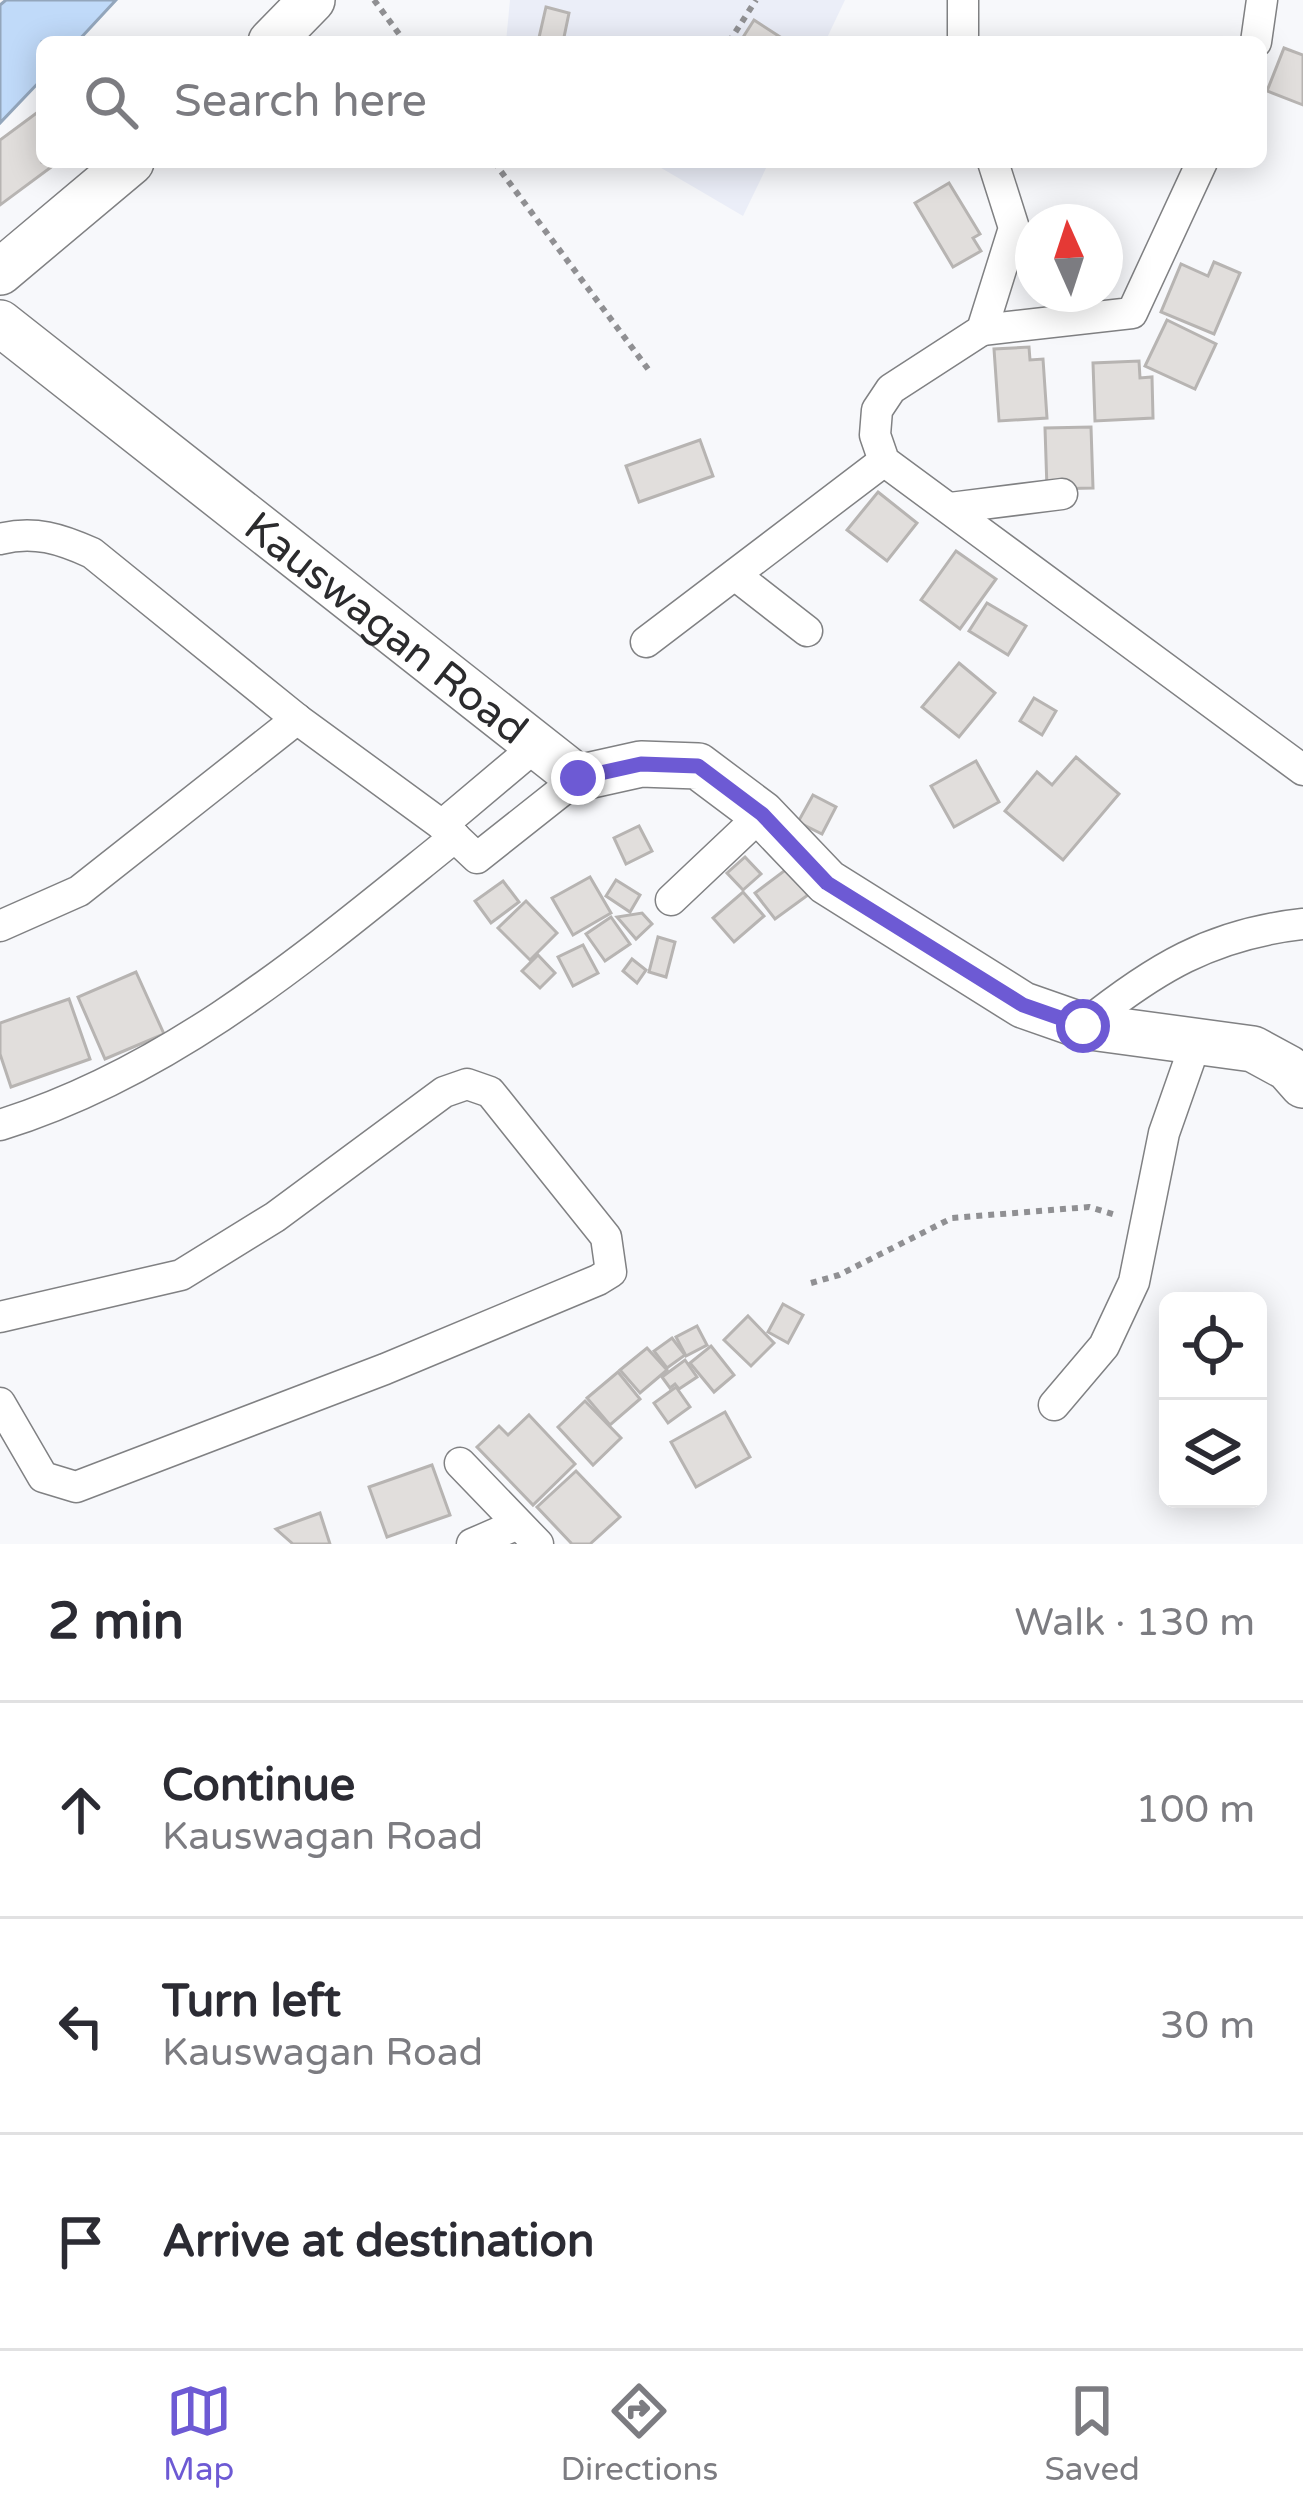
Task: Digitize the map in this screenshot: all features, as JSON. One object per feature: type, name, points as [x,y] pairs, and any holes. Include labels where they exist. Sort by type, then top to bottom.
[{"type":"street","points":[[277,36],[311,0]]},
{"type":"street","points":[[962,36],[964,0]]},
{"type":"street","points":[[1257,36],[1262,0]]},
{"type":"street","points":[[0,272],[124,168]]},
{"type":"street","points":[[982,330],[1014,228],[996,168]]},
{"type":"street","points":[[1199,168],[1132,314],[982,330],[891,389],[878,410],[874,435],[884,461],[1303,770]]},
{"type":"street","name":"Kauswagan Road","points":[[0,323],[578,778]]},
{"type":"street","points":[[646,642],[884,461]]},
{"type":"street","points":[[950,508],[1062,494]]},
{"type":"street","points":[[0,539],[20,533],[61,539],[92,553],[477,858],[578,778],[641,764],[698,766],[762,814],[827,883],[1023,1005],[1083,1026],[1252,1049],[1288,1068],[1303,1084]]},
{"type":"street","points":[[735,574],[807,631]]},
{"type":"street","points":[[0,926],[79,891],[297,718]]},
{"type":"street","points":[[0,1125],[81,1099],[157,1060],[292,968],[448,831],[537,745]]},
{"type":"street","points":[[671,900],[762,814]]},
{"type":"street","points":[[1083,1026],[1129,989],[1243,931],[1303,924]]},
{"type":"street","points":[[1054,1405],[1104,1346],[1134,1282],[1164,1132],[1197,1039]]},
{"type":"street","points":[[0,1317],[181,1275],[261,1227],[444,1092],[467,1084],[490,1092],[606,1237],[614,1261],[611,1272],[577,1289],[76,1487],[43,1477],[0,1403]]},
{"type":"street","points":[[460,1463],[528,1534]]},
{"type":"street","points":[[472,1544],[528,1534]]},
{"type":"path","points":[[374,0],[401,36]]},
{"type":"path","points":[[733,36],[756,0]]},
{"type":"path","points":[[498,168],[648,369]]},
{"type":"path","points":[[811,1283],[839,1275],[952,1218],[1089,1207],[1125,1218],[1147,1207]]},
{"type":"shaded area","points":[[510,0],[845,0],[828,36],[507,36]]},
{"type":"shaded area","points":[[661,168],[766,168],[743,216]]},
{"type":"water","points":[[6,0],[116,0],[83,36],[36,36],[36,85],[0,123],[0,5]]},
{"type":"building","points":[[546,7],[569,13],[564,36],[539,36]]},
{"type":"building","points":[[754,20],[779,36],[744,36]]},
{"type":"building","points":[[1284,48],[1303,55],[1303,105],[1267,91]]},
{"type":"building","points":[[36,113],[36,168],[50,168],[0,205],[0,140]]},
{"type":"building","points":[[949,183],[980,234],[973,238],[981,251],[953,267],[915,203]]},
{"type":"building","points":[[1214,262],[1240,273],[1214,334],[1161,312],[1181,264],[1208,276]]},
{"type":"building","points":[[1167,320],[1216,344],[1195,389],[1145,366]]},
{"type":"building","points":[[1029,347],[1030,360],[1043,359],[1047,418],[999,421],[994,349]]},
{"type":"building","points":[[1139,361],[1140,378],[1152,377],[1153,418],[1095,421],[1093,363]]},
{"type":"building","points":[[1091,427],[1093,488],[1047,489],[1045,428]]},
{"type":"building","points":[[700,440],[713,476],[639,502],[626,466]]},
{"type":"building","points":[[878,492],[917,523],[887,561],[847,530]]},
{"type":"building","points":[[956,551],[996,579],[960,629],[921,600]]},
{"type":"building","points":[[987,603],[1026,626],[1008,655],[969,631]]},
{"type":"building","points":[[959,663],[995,693],[959,737],[922,707]]},
{"type":"building","points":[[1034,698],[1056,711],[1042,735],[1020,721]]},
{"type":"building","points":[[1076,757],[1119,794],[1063,860],[1005,811],[1037,772],[1052,785]]},
{"type":"building","points":[[976,761],[999,802],[954,827],[931,786]]},
{"type":"building","points":[[813,795],[836,807],[822,834],[798,822]]},
{"type":"building","points":[[639,826],[652,851],[626,864],[614,838]]},
{"type":"building","points":[[745,857],[761,874],[743,890],[727,873]]},
{"type":"building","points":[[788,868],[808,895],[775,919],[755,893]]},
{"type":"building","points":[[590,877],[611,913],[573,935],[552,898]]},
{"type":"building","points":[[616,880],[640,895],[630,912],[606,896]]},
{"type":"building","points":[[503,881],[519,902],[491,923],[475,901]]},
{"type":"building","points":[[743,892],[764,916],[734,942],[713,918]]},
{"type":"building","points":[[526,901],[557,933],[530,960],[498,928]]},
{"type":"building","points":[[642,913],[652,924],[636,939],[617,917]]},
{"type":"building","points":[[611,917],[630,944],[605,961],[586,934]]},
{"type":"building","points":[[658,937],[675,942],[666,977],[649,972]]},
{"type":"building","points":[[583,945],[598,973],[573,986],[558,957]]},
{"type":"building","points":[[538,955],[555,973],[540,988],[522,971]]},
{"type":"building","points":[[632,959],[646,970],[637,983],[623,971]]},
{"type":"building","points":[[136,972],[164,1034],[105,1059],[78,997]]},
{"type":"building","points":[[69,999],[90,1059],[11,1087],[0,1054],[0,1023]]},
{"type":"building","points":[[783,1304],[803,1315],[788,1343],[768,1332]]},
{"type":"building","points":[[748,1316],[774,1343],[751,1366],[724,1340]]},
{"type":"building","points":[[697,1326],[707,1345],[686,1356],[676,1337]]},
{"type":"building","points":[[672,1338],[685,1355],[667,1368],[654,1351]]},
{"type":"building","points":[[711,1346],[734,1375],[714,1392],[690,1363]]},
{"type":"building","points":[[647,1348],[667,1370],[640,1393],[620,1370]]},
{"type":"building","points":[[685,1360],[697,1377],[679,1389],[675,1384],[670,1388],[662,1377]]},
{"type":"building","points":[[618,1372],[640,1399],[610,1425],[587,1398]]},
{"type":"building","points":[[676,1387],[690,1407],[668,1423],[654,1403]]},
{"type":"building","points":[[585,1401],[621,1438],[593,1465],[558,1427]]},
{"type":"building","points":[[725,1412],[750,1457],[696,1487],[671,1442]]},
{"type":"building","points":[[529,1415],[575,1464],[533,1505],[477,1447],[499,1426],[508,1435]]},
{"type":"building","points":[[432,1465],[450,1515],[387,1537],[369,1487]]},
{"type":"building","points":[[576,1471],[620,1517],[590,1544],[572,1544],[537,1507]]},
{"type":"building","points":[[320,1513],[330,1544],[293,1544],[276,1529]]},
{"type":"route","points":[[578,778],[641,764],[698,766],[762,814],[827,883],[1023,1005],[1083,1026]]}]
